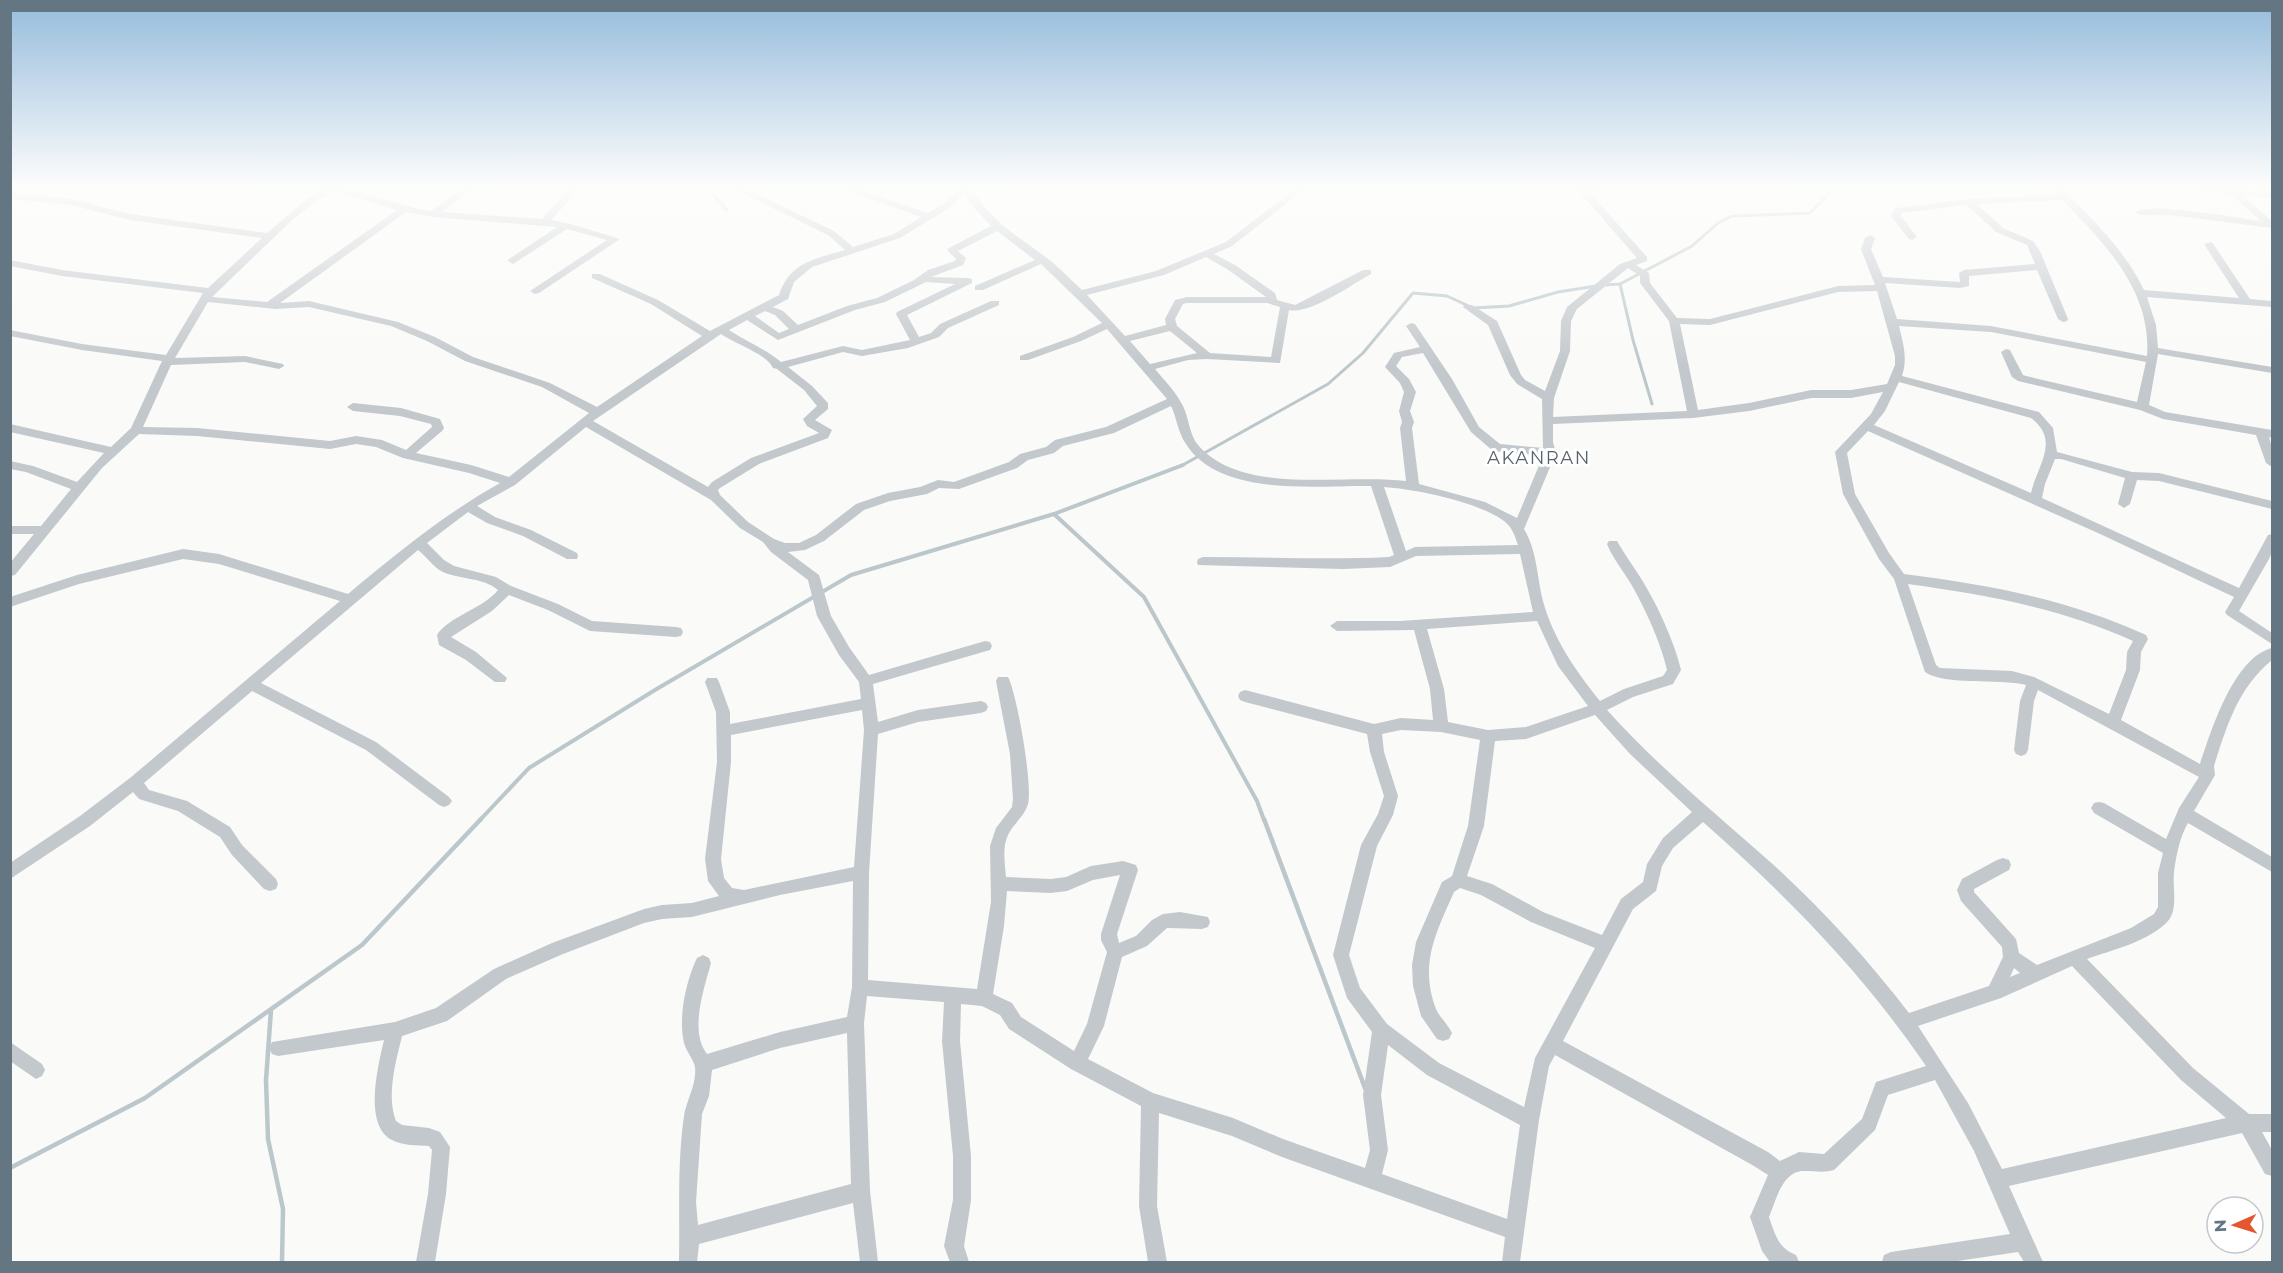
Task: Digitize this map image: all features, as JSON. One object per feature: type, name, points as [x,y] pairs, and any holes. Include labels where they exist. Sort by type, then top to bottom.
[{"type":"street","points":[[10,572],[98,465],[136,430],[168,361],[208,295],[256,247]]},
{"type":"street","points":[[270,305],[350,247]]},
{"type":"street","points":[[513,261],[534,247]]},
{"type":"street","points":[[535,291],[602,247]]},
{"type":"street","points":[[849,247],[852,250]]},
{"type":"street","points":[[10,872],[85,822],[251,684],[348,599],[468,506],[511,482],[597,412],[709,336],[784,297],[789,281],[808,264],[860,247]]},
{"type":"street","points":[[915,283],[932,272],[959,263],[961,258],[952,250],[957,247]]},
{"type":"street","points":[[1025,247],[1043,260],[1123,340],[1174,400],[1189,442],[1212,461],[1232,472],[1249,477],[1299,483],[1376,482],[1413,486],[1475,504],[1509,517],[1519,527],[1543,616],[1566,668],[1596,709],[1652,767],[1759,862],[1836,939],[1906,1022],[1961,1107],[1997,1179],[2022,1242],[2034,1263]]},
{"type":"street","points":[[1078,294],[1160,273],[1222,247]]},
{"type":"street","points":[[1519,527],[1550,453],[1546,442],[1548,398],[1565,351],[1565,326],[1572,307],[1628,264],[1643,259],[1635,247]]},
{"type":"street","points":[[1867,247],[1881,284],[1900,363],[1880,409],[1868,426],[1854,436],[1841,452],[1844,477],[1849,494],[1884,556],[1900,578],[1930,668],[1937,673],[2012,676],[2034,682],[2114,722],[2208,775]]},
{"type":"street","points":[[2033,247],[2040,267],[2058,301],[2063,320]]},
{"type":"street","points":[[2112,247],[2148,308],[2152,355],[2143,408]]},
{"type":"street","points":[[2211,247],[2247,302]]},
{"type":"street","points":[[1207,254],[1271,294],[1272,298],[1267,300]]},
{"type":"street","points":[[979,288],[1043,260]]},
{"type":"street","points":[[10,263],[270,305],[309,304],[394,324],[431,339],[469,359],[546,385],[597,412]]},
{"type":"street","points":[[1628,264],[1645,275],[1645,283],[1674,321],[1693,414]]},
{"type":"street","points":[[1674,321],[1710,322],[1838,289],[1881,284],[1960,285],[1965,284],[1964,273],[2040,267]]},
{"type":"street","points":[[1207,356],[1172,327],[1170,319],[1179,302],[1187,300],[1267,300],[1295,308],[1304,306],[1367,272]]},
{"type":"street","points":[[596,276],[635,290],[677,312],[709,336]]},
{"type":"street","points":[[748,316],[774,336],[797,330],[851,308],[881,300],[925,279],[968,281],[901,314],[916,342]]},
{"type":"street","points":[[2140,293],[2272,304]]},
{"type":"street","points":[[777,366],[843,349],[872,353],[916,342],[935,335],[944,326],[995,303]]},
{"type":"street","points":[[1147,368],[1188,357],[1207,356],[1276,361],[1284,305]]},
{"type":"street","points":[[766,308],[779,313],[797,330]]},
{"type":"street","points":[[1468,308],[1493,323],[1521,382],[1548,398]]},
{"type":"street","points":[[1891,322],[1990,329],[2152,355],[2272,370]]},
{"type":"street","points":[[1023,354],[1077,339],[1107,325]]},
{"type":"street","points":[[1411,326],[1452,388],[1469,421],[1497,448],[1550,453]]},
{"type":"street","points":[[1123,340],[1172,327]]},
{"type":"street","points":[[715,497],[712,490],[716,485],[755,461],[806,443],[826,430],[809,419],[824,406],[808,388],[777,366],[760,350],[739,342],[721,329]]},
{"type":"street","points":[[10,333],[168,361],[245,359],[279,366]]},
{"type":"street","points":[[1413,486],[1406,428],[1408,422],[1403,411],[1410,392],[1405,381],[1390,367],[1398,355],[1426,349]]},
{"type":"street","points":[[2006,352],[2018,377],[2022,379],[2143,408],[2163,415],[2267,433],[2272,463]]},
{"type":"street","points":[[1547,421],[1693,414],[1749,407],[1811,394],[1851,394],[1892,382],[2035,415],[2044,421],[2052,440],[2051,456],[2039,484],[2036,499]]},
{"type":"street","points":[[585,422],[715,497],[744,525],[783,548],[801,547],[820,538],[860,507],[888,497],[923,491],[938,484],[955,486],[1012,465],[1024,457],[1050,450],[1059,443],[1110,430],[1174,400]]},
{"type":"street","points":[[353,407],[401,412],[436,422],[438,428],[407,455]]},
{"type":"street","points":[[1868,426],[2036,499],[2242,595]]},
{"type":"street","points":[[10,428],[113,451]]},
{"type":"street","points":[[136,430],[198,432],[330,446],[356,440],[378,443],[407,455],[471,469],[511,482]]},
{"type":"street","points":[[2051,456],[2061,455],[2132,477],[2159,477],[2272,505]]},
{"type":"street","points":[[10,465],[29,469],[80,488]]},
{"type":"street","points":[[2124,504],[2132,477]]},
{"type":"street","points":[[1376,482],[1401,556]]},
{"type":"street","points":[[468,506],[491,520],[527,532],[572,556]]},
{"type":"street","points":[[10,530],[45,530]]},
{"type":"street","points":[[2272,538],[2232,612],[2242,621],[2272,639]]},
{"type":"street","points":[[766,539],[775,549],[814,578],[824,616],[844,651],[866,681],[871,730],[861,873],[860,987],[855,1023],[861,1191],[868,1263]]},
{"type":"street","points":[[417,544],[423,546],[443,566],[482,577],[553,607],[590,626],[676,632]]},
{"type":"street","points":[[1245,696],[1374,730],[1401,724],[1441,726],[1488,736],[1526,733],[1596,709],[1629,693],[1668,680],[1674,670],[1670,653],[1637,582],[1613,544]]},
{"type":"street","points":[[1203,562],[1270,561],[1343,564],[1390,562],[1415,552],[1525,549]]},
{"type":"street","points":[[10,602],[77,580],[183,554],[219,559],[348,599]]},
{"type":"street","points":[[1900,578],[2007,592],[2060,605],[2141,639],[2134,652],[2133,670],[2114,722]]},
{"type":"street","points":[[500,678],[471,656],[450,646],[444,641],[444,635],[490,605],[506,589]]},
{"type":"street","points":[[1337,627],[1543,616]]},
{"type":"street","points":[[1419,624],[1437,689],[1441,726]]},
{"type":"street","points":[[866,681],[985,646]]},
{"type":"street","points":[[1906,1022],[1995,992],[2074,957],[2137,933],[2160,919],[2166,908],[2166,873],[2170,849],[2184,813],[2208,775],[2207,766],[2225,707],[2254,666],[2272,653]]},
{"type":"street","points":[[984,998],[1000,900],[999,839],[1005,824],[1018,813],[1021,801],[1014,730],[1003,681]]},
{"type":"street","points":[[712,682],[723,712],[724,732],[721,802],[713,859],[716,881],[728,895],[747,897]]},
{"type":"street","points":[[2021,750],[2027,701],[2034,682]]},
{"type":"street","points":[[251,684],[371,746],[444,801]]},
{"type":"street","points":[[724,732],[869,703]]},
{"type":"street","points":[[871,730],[918,716],[981,707]]},
{"type":"street","points":[[1374,730],[1377,752],[1391,796],[1385,815],[1369,845],[1341,955],[1353,992],[1381,1030],[1433,1069],[1530,1120]]},
{"type":"street","points":[[1443,1033],[1430,1016],[1421,986],[1419,965],[1424,942],[1448,887],[1458,880],[1476,826],[1488,736]]},
{"type":"street","points":[[135,782],[144,795],[182,806],[225,832],[237,850],[270,884]]},
{"type":"street","points":[[2099,808],[2170,849]]},
{"type":"street","points":[[1511,1263],[1530,1120],[1541,1064],[1627,904],[1650,886],[1655,864],[1668,843],[1703,812]]},
{"type":"street","points":[[2184,813],[2272,865]]},
{"type":"street","points":[[1995,992],[2011,957],[2010,944],[1967,896],[1965,890],[1968,884],[2003,865]]},
{"type":"street","points":[[998,883],[1051,886],[1067,884],[1091,873],[1123,868],[1130,870],[1109,934],[1109,940],[1115,952],[1095,1026],[1077,1063]]},
{"type":"street","points":[[278,1048],[395,1030],[441,1015],[500,975],[558,948],[617,925],[662,912],[692,910],[811,881],[861,873]]},
{"type":"street","points":[[1458,880],[1486,889],[1537,917],[1604,944]]},
{"type":"street","points":[[1115,952],[1148,936],[1158,924],[1165,921],[1202,922]]},
{"type":"street","points":[[2011,957],[2036,974]]},
{"type":"street","points":[[2074,957],[2187,1074],[2246,1123],[2272,1167]]},
{"type":"street","points":[[703,963],[695,990],[690,1038],[696,1057],[704,1064]]},
{"type":"street","points":[[860,987],[984,998],[1006,1010],[1015,1023],[1077,1063],[1150,1101],[1233,1127],[1282,1148],[1516,1232]]},
{"type":"street","points":[[953,994],[951,1041],[962,1156],[962,1200],[954,1246],[958,1263]]},
{"type":"street","points":[[704,1064],[752,1047],[855,1023]]},
{"type":"street","points":[[395,1030],[385,1081],[383,1113],[391,1129],[397,1133],[434,1138],[441,1146],[437,1194],[425,1263]]},
{"type":"street","points":[[1371,1179],[1379,1149],[1372,1095],[1381,1030]]},
{"type":"street","points":[[1551,1044],[1761,1159],[1779,1172]]},
{"type":"street","points":[[10,1050],[36,1070]]},
{"type":"street","points":[[688,1263],[690,1236],[687,1202],[693,1114],[700,1096],[704,1064]]},
{"type":"street","points":[[1789,1263],[1783,1262],[1774,1254],[1759,1217],[1779,1172],[1799,1161],[1827,1163],[1869,1124],[1877,1096],[1882,1088],[1937,1071]]},
{"type":"street","points":[[1150,1101],[1148,1206],[1158,1263]]},
{"type":"street","points":[[1997,1179],[2246,1123],[2272,1123]]},
{"type":"street","points":[[690,1236],[861,1191]]},
{"type":"street","points":[[1892,1263],[2022,1242]]},
{"type":"waterway","points":[[1620,284],[1689,247]]},
{"type":"waterway","points":[[1604,285],[1620,284]]},
{"type":"waterway","points":[[1620,284],[1633,340],[1652,404]]},
{"type":"waterway","points":[[1182,465],[1328,384],[1363,353],[1413,293],[1447,296],[1473,308],[1509,306],[1558,292],[1596,286]]},
{"type":"waterway","points":[[1054,514],[1182,465]]},
{"type":"waterway","points":[[480,820],[529,768],[655,690],[851,575],[1054,514]]},
{"type":"waterway","points":[[1054,514],[1144,597],[1257,801],[1264,820]]},
{"type":"waterway","points":[[10,1168],[145,1098],[362,945],[481,819]]},
{"type":"waterway","points":[[1264,819],[1365,1088]]},
{"type":"waterway","points":[[271,1010],[266,1080],[268,1139],[283,1209],[282,1262]]},
{"type":"district","name":"AKANRAN","points":[[1539,458]]}]
